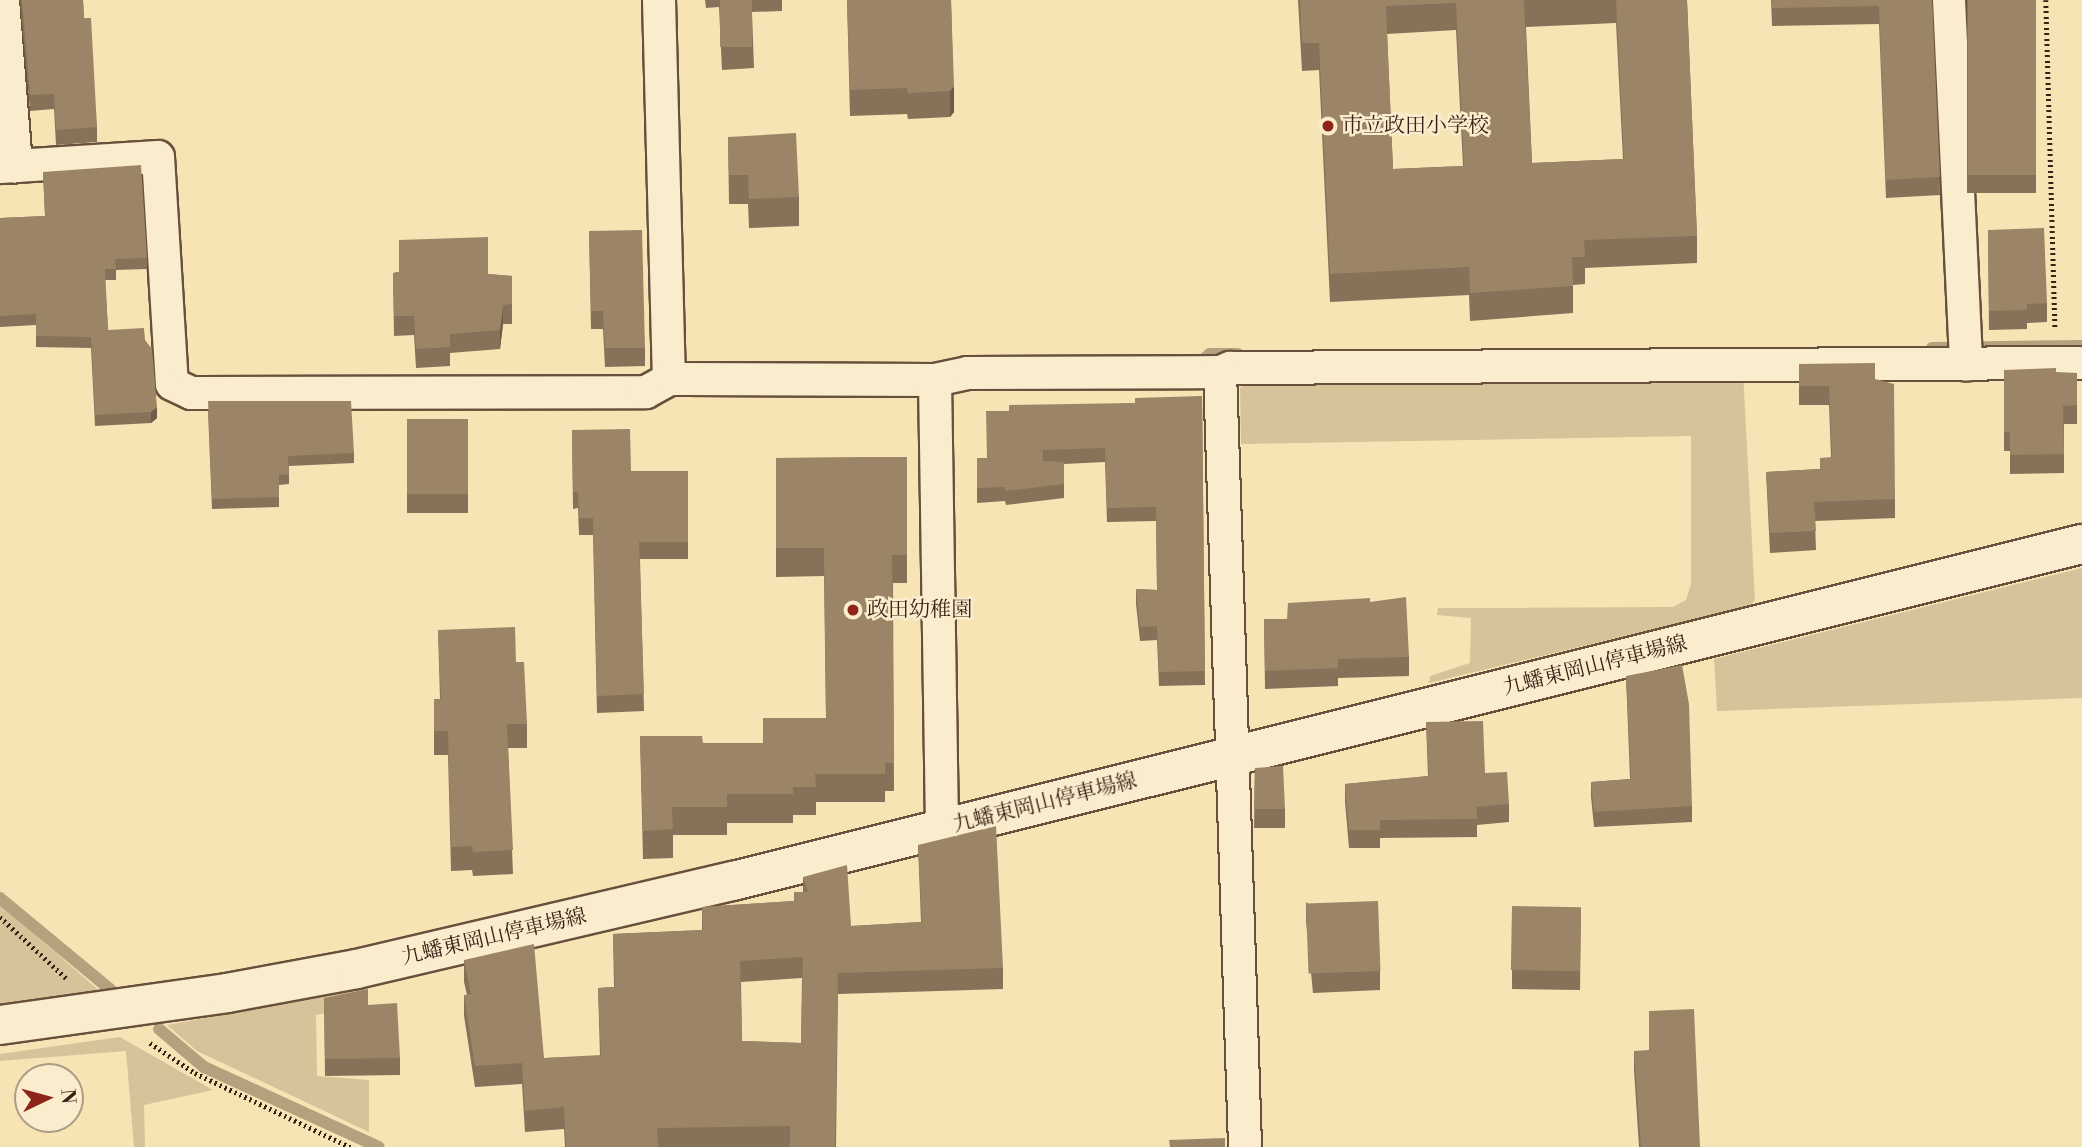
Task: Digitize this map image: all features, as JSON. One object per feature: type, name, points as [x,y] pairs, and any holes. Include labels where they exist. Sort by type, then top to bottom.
[{"type":"main road","name":"九蟠東岡山停車場線","points":[[0,1025],[357,969],[942,829],[2082,544]]},
{"type":"street","points":[[3,0],[11,160],[158,157],[172,384],[191,393],[646,392],[669,379],[935,380],[967,373],[1220,372],[1230,368],[1748,363],[1965,353],[2082,363]]},
{"type":"street","points":[[659,0],[669,379]]},
{"type":"street","points":[[1949,0],[1965,353]]},
{"type":"street","points":[[1220,372],[1235,756],[1245,1147]]},
{"type":"street","points":[[935,380],[942,829]]},
{"type":"path","points":[[2046,0],[2055,338]]},
{"type":"path","points":[[0,917],[102,1011],[195,1073],[349,1147]]},
{"type":"shaded area","points":[[1743,371],[1755,600],[1749,606],[1429,683],[1430,676],[1470,663],[1471,618],[1437,615],[1438,608],[1673,607],[1686,600],[1691,584],[1691,436],[1241,444],[1240,388],[1252,378]]},
{"type":"shaded area","points":[[2082,568],[2082,698],[1717,711],[1714,659]]},
{"type":"shaded area","points":[[0,904],[103,994],[0,1011]]},
{"type":"shaded area","points":[[366,989],[368,1004],[316,1015],[317,1076],[369,1080],[369,1132],[197,1051],[167,1025]]},
{"type":"shaded area","points":[[120,1037],[213,1090],[144,1105],[145,1147],[134,1147],[126,1051],[0,1061],[0,1054]]},
{"type":"building","points":[[22,0],[83,0],[84,18],[91,18],[97,127],[56,130],[54,94],[30,95]]},
{"type":"building","points":[[720,0],[752,0],[752,47],[720,47]]},
{"type":"building","points":[[847,0],[951,0],[954,86],[950,91],[908,93],[907,88],[850,90]]},
{"type":"building","points":[[1300,0],[1524,0],[1532,163],[1624,159],[1616,0],[1687,0],[1697,236],[1584,240],[1585,257],[1572,257],[1573,286],[1470,293],[1469,267],[1330,274],[1319,43],[1302,43]],"holes":[[[1456,3],[1464,166],[1393,169],[1386,6]]]},
{"type":"building","points":[[1772,0],[1932,0],[1940,177],[1886,180],[1879,6],[1772,8]]},
{"type":"building","points":[[1968,0],[2036,0],[2036,175],[1968,175]]},
{"type":"building","points":[[796,133],[799,197],[749,199],[748,175],[729,175],[728,137]]},
{"type":"building","points":[[141,165],[147,258],[115,259],[116,269],[105,269],[108,330],[144,328],[145,340],[152,349],[157,407],[151,412],[95,415],[91,337],[36,336],[36,314],[0,316],[0,218],[45,216],[43,172]]},
{"type":"building","points":[[2044,228],[2047,303],[2027,304],[2027,310],[1989,311],[1988,230]]},
{"type":"building","points":[[642,230],[645,348],[605,348],[603,311],[591,311],[589,231]]},
{"type":"building","points":[[488,237],[488,274],[512,276],[512,304],[503,305],[500,330],[450,334],[450,347],[416,349],[414,316],[394,316],[393,273],[399,272],[399,240]]},
{"type":"building","points":[[1875,363],[1875,379],[1894,384],[1895,499],[1814,502],[1816,531],[1770,533],[1766,472],[1820,469],[1820,458],[1832,457],[1829,386],[1799,386],[1799,364]]},
{"type":"building","points":[[2056,368],[2056,373],[2077,373],[2077,405],[2063,406],[2064,454],[2010,455],[2010,432],[2004,432],[2004,370]]},
{"type":"building","points":[[1202,396],[1205,671],[1159,672],[1157,626],[1140,627],[1136,589],[1157,590],[1156,507],[1107,508],[1105,448],[1043,450],[1043,461],[1064,462],[1064,484],[1006,491],[1005,487],[977,488],[977,458],[987,458],[986,411],[1009,411],[1009,405],[1135,403],[1135,398]]},
{"type":"building","points":[[208,401],[351,401],[354,453],[288,456],[289,474],[279,475],[279,497],[212,499]]},
{"type":"building","points":[[407,419],[468,419],[468,494],[407,494]]},
{"type":"building","points":[[630,429],[631,471],[688,471],[688,542],[639,542],[644,694],[597,696],[593,518],[579,518],[578,492],[573,492],[572,430]]},
{"type":"building","points":[[907,457],[907,555],[892,555],[894,763],[885,763],[885,774],[815,774],[816,787],[793,787],[793,794],[727,794],[727,807],[672,807],[673,829],[643,831],[640,736],[702,736],[703,743],[763,743],[763,718],[826,718],[824,548],[776,548],[776,458]]},
{"type":"building","points":[[1406,597],[1409,657],[1338,659],[1338,668],[1265,671],[1264,619],[1287,619],[1288,603],[1370,598],[1370,602]]},
{"type":"building","points":[[515,627],[516,662],[524,662],[527,724],[507,724],[513,850],[473,852],[472,846],[451,847],[448,731],[434,731],[434,699],[441,699],[438,630]]},
{"type":"building","points":[[1682,665],[1689,704],[1692,806],[1594,812],[1591,782],[1631,779],[1626,676]]},
{"type":"building","points":[[1483,721],[1485,773],[1507,772],[1509,804],[1477,807],[1477,819],[1380,820],[1380,830],[1349,830],[1345,784],[1429,776],[1426,722]]},
{"type":"building","points":[[1283,766],[1285,809],[1254,809],[1255,768]]},
{"type":"building","points":[[996,826],[1003,968],[838,973],[835,1147],[790,1147],[790,1126],[657,1128],[658,1147],[566,1147],[564,1107],[525,1111],[522,1063],[475,1066],[464,995],[471,994],[464,960],[534,944],[544,1058],[601,1055],[598,988],[615,987],[613,934],[703,930],[702,907],[794,901],[794,892],[808,892],[803,877],[847,865],[851,926],[922,922],[918,845]],"holes":[[[803,957],[801,1043],[742,1041],[740,961]]]},
{"type":"building","points":[[1378,901],[1380,971],[1308,973],[1306,904]]},
{"type":"building","points":[[1512,906],[1581,907],[1580,971],[1511,970]]},
{"type":"building","points":[[368,989],[368,1005],[397,1003],[400,1058],[325,1059],[324,998]]},
{"type":"building","points":[[1694,1009],[1700,1147],[1641,1147],[1634,1051],[1649,1050],[1649,1011]]},
{"type":"building","points":[[1225,1138],[1225,1147],[1170,1147],[1169,1140]]},
{"type":"waterway","points":[[1932,348],[2082,346]]},
{"type":"waterway","points":[[1203,360],[1210,354],[1238,354]]},
{"type":"waterway","points":[[0,898],[111,990]]},
{"type":"waterway","points":[[159,1029],[204,1067],[379,1147]]},
{"type":"place","name":"市立政田小学校","points":[[1328,126]]},
{"type":"place","name":"政田幼稚園","points":[[853,610]]}]
